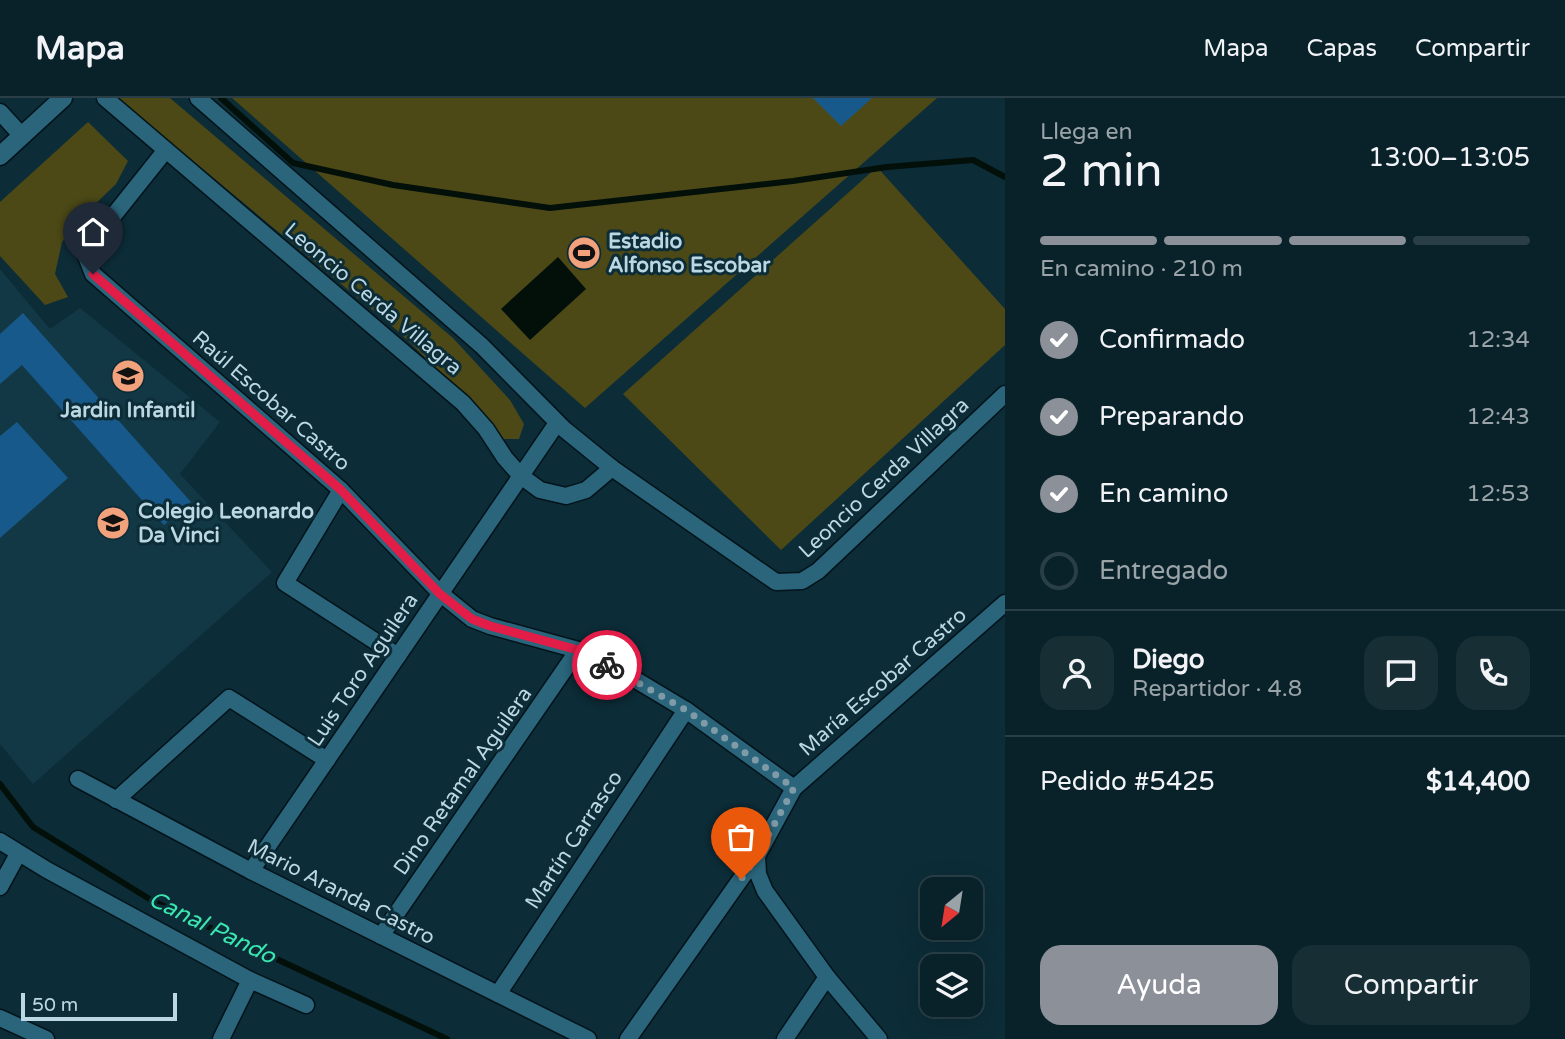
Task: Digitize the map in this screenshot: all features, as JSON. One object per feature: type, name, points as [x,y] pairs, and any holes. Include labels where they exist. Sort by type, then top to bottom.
[{"type":"street","points":[[0,156],[63,98]]},
{"type":"street","name":"Leoncio Cerda Villagra","points":[[105,98],[463,403],[521,476],[540,490],[566,496],[586,491],[612,468]]},
{"type":"street","name":"Leoncio Cerda Villagra","points":[[198,98],[482,346],[557,423],[612,468],[776,582],[802,581],[818,571],[1005,394]]},
{"type":"street","points":[[0,112],[22,136]]},
{"type":"street","name":"Raúl Escobar Castro","points":[[166,151],[94,240],[86,256],[93,274],[341,490],[440,594],[472,619],[578,650],[626,674],[686,710],[794,788]]},
{"type":"street","name":"Luis Toro Aguilera","points":[[251,871],[557,423]]},
{"type":"street","points":[[341,490],[285,583],[398,656]]},
{"type":"street","name":"María Escobar Castro","points":[[628,1039],[757,856],[794,788],[1005,603]]},
{"type":"street","name":"Dino Retamal Aguilera","points":[[381,936],[578,650]]},
{"type":"street","points":[[116,800],[229,698],[327,760]]},
{"type":"street","name":"Martín Carrasco","points":[[498,994],[686,710]]},
{"type":"street","name":"Mario Aranda Castro","points":[[78,779],[251,871],[588,1039]]},
{"type":"street","points":[[0,841],[18,854],[250,980],[306,1004]]},
{"type":"street","points":[[0,887],[18,854]]},
{"type":"street","points":[[757,856],[758,874],[765,891],[827,977],[879,1039]]},
{"type":"street","points":[[785,1039],[827,977]]},
{"type":"street","points":[[221,1039],[250,980]]},
{"type":"street","points":[[0,1018],[46,1039]]},
{"type":"shaded area","points":[[117,98],[170,98],[453,338],[510,400],[524,424],[519,439],[500,439],[458,390],[399,332]]},
{"type":"shaded area","name":"Estadio Alfonso Escobar","points":[[232,98],[937,98],[585,408]]},
{"type":"shaded area","points":[[88,122],[128,161],[116,184],[62,242],[55,274],[68,297],[45,305],[0,256],[0,202]]},
{"type":"shaded area","points":[[877,167],[1005,309],[1005,345],[781,550],[623,394]]},
{"type":"shaded area","name":"Estadio Alfonso Escobar","points":[[558,257],[586,289],[530,340],[501,309]]},
{"type":"shaded area","name":"Colegio Leonardo Da Vinci","points":[[0,269],[50,329],[80,308],[220,422],[180,474],[272,572],[33,784],[0,744]]},
{"type":"building","points":[[813,98],[872,98],[841,126]]},
{"type":"building","points":[[23,313],[191,502],[164,525],[22,365],[0,384],[0,334]]},
{"type":"building","points":[[17,422],[68,478],[0,538],[0,436]]},
{"type":"waterway","points":[[221,98],[293,163],[393,185],[550,208],[793,181],[887,167],[973,160],[1005,177]]},
{"type":"waterway","name":"Canal Pando","points":[[0,784],[33,827],[151,900],[447,1039]]},
{"type":"way so far","points":[[607,665],[686,710],[794,788],[757,856],[741,879]]},
{"type":"place","name":"Estadio Alfonso Escobar","points":[[584,253]]},
{"type":"place","name":"Jardin Infantil","points":[[128,376]]},
{"type":"place","name":"Colegio Leonardo Da Vinci","points":[[113,523]]},
{"type":"route","points":[[93,274],[341,490],[440,594],[472,619],[578,650],[607,665]]}]
